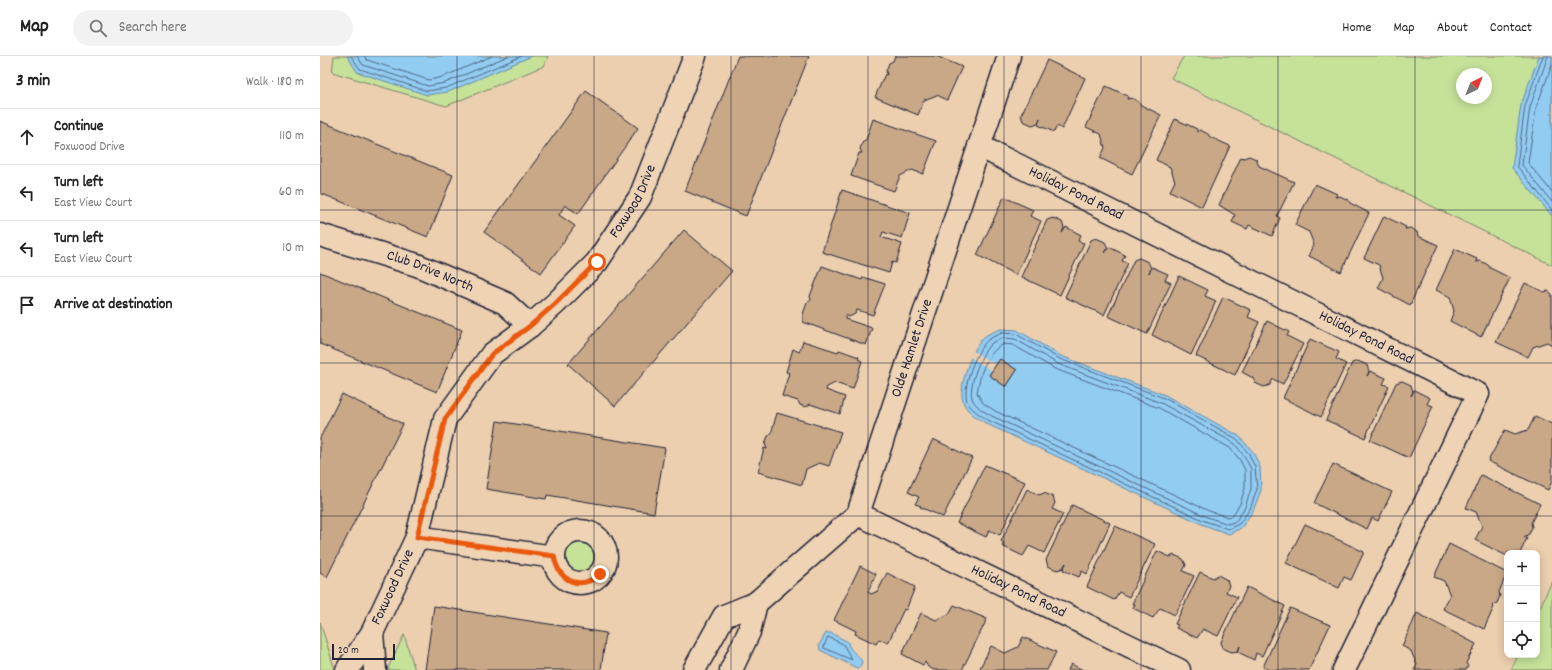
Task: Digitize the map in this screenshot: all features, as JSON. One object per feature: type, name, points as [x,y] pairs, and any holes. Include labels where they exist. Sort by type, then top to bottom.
[{"type":"street","name":"Foxwood Drive","points":[[347,670],[372,633],[417,537],[445,419],[492,354],[530,326],[556,303],[597,262],[640,197],[695,56]]},
{"type":"street","name":"Olde Hamlet Drive","points":[[858,514],[1009,56]]},
{"type":"street","name":"Holiday Pond Road","points":[[979,146],[1478,394],[1344,670]]},
{"type":"street","name":"Club Drive North","points":[[320,235],[417,266],[505,303],[530,326]]},
{"type":"street","name":"Holiday Pond Road","points":[[858,514],[1179,670]]},
{"type":"street","points":[[694,670],[724,616],[756,602],[858,514]]},
{"type":"street","points":[[417,537],[554,556]]},
{"type":"street","points":[[731,670],[749,632],[756,602]]},
{"type":"street","name":"Foxwood Drive","points":[[372,633],[375,670]]},
{"type":"green space","points":[[334,56],[548,56],[544,66],[446,106],[332,72]]},
{"type":"green space","points":[[1184,56],[1552,56],[1552,265],[1171,78]]},
{"type":"green space","points":[[580,537],[588,539],[594,543],[598,549],[600,557],[598,565],[594,571],[588,575],[580,577],[572,575],[566,571],[562,565],[560,557],[562,549],[566,543],[572,539]]},
{"type":"green space","points":[[1552,581],[1552,670],[1511,670],[1517,658],[1540,658],[1540,607]]},
{"type":"green space","points":[[320,622],[335,670],[320,670]]},
{"type":"green space","points":[[404,635],[415,670],[387,670]]},
{"type":"water","points":[[347,56],[532,56],[448,92],[427,95],[357,72]]},
{"type":"water","points":[[1539,56],[1552,56],[1552,216],[1512,168],[1521,105]]},
{"type":"water","points":[[1001,329],[1017,330],[1061,356],[1165,395],[1239,436],[1253,452],[1260,467],[1261,490],[1253,511],[1241,528],[1229,534],[1204,525],[977,418],[964,404],[962,389],[964,379],[971,359],[980,342],[990,333]]},
{"type":"water","points":[[826,633],[831,633],[848,642],[850,648],[861,659],[862,662],[859,668],[820,650],[819,645]]},
{"type":"pier","points":[[973,351],[996,365],[992,371],[970,357]]},
{"type":"building","points":[[738,56],[809,56],[746,216],[685,191]]},
{"type":"building","points":[[895,56],[936,56],[962,67],[947,100],[937,95],[924,100],[918,115],[875,97],[885,74],[887,75],[886,71],[889,63],[893,61]]},
{"type":"building","points":[[1047,60],[1085,78],[1062,129],[1057,126],[1054,132],[1038,125],[1040,118],[1038,123],[1032,125],[1023,121],[1021,115]]},
{"type":"building","points":[[1106,86],[1128,96],[1127,99],[1132,98],[1141,105],[1161,115],[1132,174],[1100,158],[1105,148],[1101,134],[1086,127]]},
{"type":"building","points":[[586,91],[638,128],[578,214],[565,205],[559,215],[575,226],[541,273],[484,232]]},
{"type":"building","points":[[873,119],[936,141],[923,174],[912,170],[900,176],[894,191],[851,176],[859,153],[862,153],[860,149],[863,141],[866,140]]},
{"type":"building","points":[[1175,119],[1197,129],[1197,132],[1200,130],[1208,134],[1210,137],[1230,146],[1202,207],[1170,191],[1175,181],[1170,167],[1156,160]]},
{"type":"building","points":[[320,121],[453,175],[428,237],[320,193]]},
{"type":"building","points":[[1249,156],[1256,159],[1259,166],[1294,182],[1277,216],[1280,218],[1272,236],[1249,225],[1247,229],[1232,222],[1235,215],[1219,205],[1241,157],[1244,158]]},
{"type":"building","points":[[1315,184],[1337,194],[1335,197],[1340,196],[1369,213],[1341,272],[1309,256],[1314,245],[1309,232],[1295,225]]},
{"type":"building","points":[[842,190],[910,213],[902,238],[883,232],[881,237],[902,244],[896,263],[892,262],[889,273],[822,252]]},
{"type":"building","points":[[1004,197],[1033,210],[1030,216],[1041,221],[1016,275],[977,255]]},
{"type":"building","points":[[1384,216],[1406,227],[1405,229],[1410,228],[1417,232],[1418,236],[1438,245],[1410,305],[1378,288],[1383,278],[1379,265],[1364,258]]},
{"type":"building","points":[[1053,218],[1062,222],[1064,228],[1062,233],[1066,227],[1081,235],[1078,241],[1084,243],[1060,295],[1021,277],[1047,220]]},
{"type":"building","points":[[684,230],[732,271],[615,406],[568,364]]},
{"type":"building","points":[[1096,238],[1105,242],[1108,248],[1105,253],[1109,247],[1125,255],[1122,261],[1128,263],[1104,315],[1065,297],[1091,240]]},
{"type":"building","points":[[1455,249],[1477,259],[1476,262],[1481,261],[1490,268],[1510,278],[1481,337],[1450,321],[1454,311],[1450,297],[1436,290]]},
{"type":"building","points":[[1139,258],[1148,262],[1151,268],[1149,273],[1152,267],[1168,274],[1165,280],[1171,283],[1147,334],[1108,316],[1134,260]]},
{"type":"building","points":[[822,266],[862,280],[863,277],[885,284],[873,315],[857,310],[855,314],[849,317],[846,315],[845,319],[872,328],[866,345],[803,322],[803,314],[807,303],[811,300],[810,296]]},
{"type":"building","points":[[320,272],[462,330],[437,392],[320,344]]},
{"type":"building","points":[[1179,276],[1208,290],[1205,296],[1216,301],[1191,355],[1152,335]]},
{"type":"building","points":[[1525,283],[1544,292],[1548,291],[1552,294],[1552,345],[1547,342],[1533,347],[1528,357],[1496,342]]},
{"type":"building","points":[[1223,297],[1251,310],[1248,317],[1259,322],[1235,375],[1196,356]]},
{"type":"building","points":[[1267,321],[1289,332],[1287,336],[1303,344],[1283,384],[1273,379],[1270,385],[1264,387],[1255,383],[1253,378],[1242,372]]},
{"type":"building","points":[[1310,339],[1339,352],[1336,359],[1346,364],[1321,417],[1283,398]]},
{"type":"building","points":[[803,341],[838,352],[839,350],[859,357],[858,359],[862,361],[853,389],[835,383],[827,387],[826,390],[845,397],[840,414],[810,404],[806,407],[800,405],[798,401],[782,396],[789,373],[786,372],[793,349],[799,352]]},
{"type":"building","points":[[1000,359],[1017,370],[1006,387],[989,375]]},
{"type":"building","points":[[1358,361],[1367,365],[1369,372],[1367,376],[1370,371],[1386,378],[1383,384],[1389,386],[1365,438],[1326,420],[1352,363]]},
{"type":"building","points":[[1402,381],[1411,385],[1413,392],[1414,390],[1430,398],[1427,404],[1433,406],[1409,458],[1370,440],[1396,383]]},
{"type":"building","points":[[342,394],[403,424],[327,577],[320,573],[320,438]]},
{"type":"building","points":[[777,413],[841,432],[829,466],[819,463],[806,469],[802,485],[758,472],[764,448],[767,449],[765,444],[768,436],[771,434]]},
{"type":"building","points":[[1535,416],[1552,424],[1552,481],[1548,490],[1488,461],[1505,430],[1515,434],[1528,430]]},
{"type":"building","points":[[497,421],[665,448],[654,513],[547,495],[546,499],[486,489]]},
{"type":"building","points":[[933,439],[972,458],[943,517],[915,504],[919,497],[908,492]]},
{"type":"building","points":[[1333,464],[1392,492],[1378,521],[1372,518],[1367,529],[1314,503]]},
{"type":"building","points":[[985,465],[1025,482],[1000,535],[989,530],[986,537],[957,523]]},
{"type":"building","points":[[1481,475],[1540,504],[1531,523],[1532,527],[1529,534],[1524,537],[1527,538],[1521,550],[1504,550],[1504,554],[1475,540],[1482,526],[1476,512],[1466,508]]},
{"type":"building","points":[[1027,489],[1039,495],[1044,493],[1053,497],[1055,503],[1052,509],[1063,514],[1044,553],[1029,546],[1023,556],[1002,546],[1004,543],[1001,541]]},
{"type":"building","points":[[1072,505],[1110,523],[1087,574],[1082,571],[1079,577],[1063,570],[1066,563],[1063,568],[1057,570],[1048,566],[1046,560]]},
{"type":"building","points":[[1305,524],[1364,552],[1351,580],[1344,577],[1339,588],[1286,563]]},
{"type":"building","points":[[1115,526],[1155,544],[1129,597],[1119,592],[1114,600],[1087,587]]},
{"type":"building","points":[[1449,544],[1504,572],[1504,580],[1499,592],[1500,596],[1497,603],[1492,605],[1494,607],[1484,629],[1443,609],[1450,595],[1444,581],[1434,577]]},
{"type":"building","points":[[1157,551],[1170,557],[1174,555],[1183,559],[1186,565],[1183,571],[1194,576],[1175,615],[1160,608],[1153,618],[1133,608],[1135,604],[1132,604]]},
{"type":"building","points":[[860,566],[876,574],[868,592],[871,594],[878,591],[887,573],[915,587],[906,610],[904,609],[888,643],[879,639],[876,644],[855,634],[856,631],[834,620]]},
{"type":"building","points":[[1200,572],[1213,578],[1218,575],[1227,580],[1229,586],[1226,592],[1237,597],[1218,636],[1203,629],[1197,638],[1176,628],[1178,625],[1175,624]]},
{"type":"building","points":[[1247,587],[1285,606],[1262,656],[1256,653],[1254,660],[1238,652],[1240,646],[1238,651],[1232,652],[1222,648],[1221,642]]},
{"type":"building","points":[[954,605],[987,619],[962,670],[934,670],[928,667],[925,662],[923,665],[902,654],[921,613],[936,620],[949,614]]},
{"type":"building","points":[[434,606],[606,633],[601,670],[425,670]]},
{"type":"building","points":[[1290,608],[1330,625],[1309,670],[1269,670],[1263,667]]},
{"type":"building","points":[[1417,613],[1476,644],[1466,663],[1468,666],[1466,670],[1414,670],[1417,665],[1411,651],[1402,646]]},
{"type":"building","points":[[1023,637],[1056,652],[1047,670],[979,670],[991,646],[1005,653],[1018,647]]},
{"type":"building","points":[[1071,664],[1083,670],[1068,670]]},
{"type":"route","points":[[597,262],[556,303],[530,326],[492,354],[445,419],[417,537],[554,556],[556,566],[560,573],[567,579],[576,583],[584,583],[593,580],[600,574]]}]
